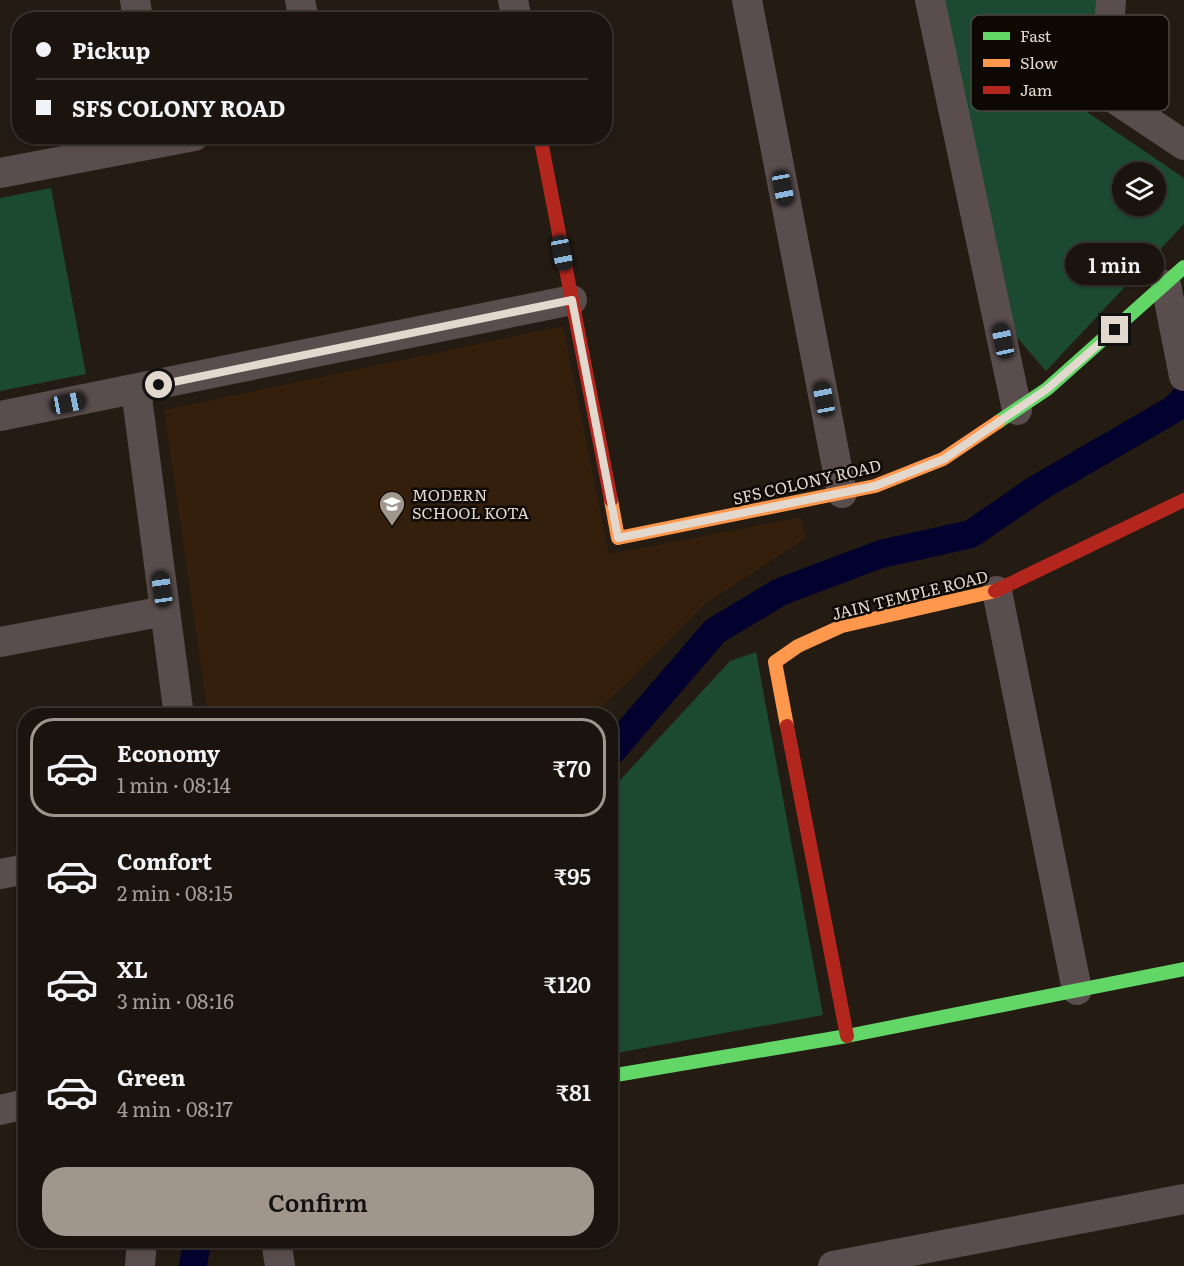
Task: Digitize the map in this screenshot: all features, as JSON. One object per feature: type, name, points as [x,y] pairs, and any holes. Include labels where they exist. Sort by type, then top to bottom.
[{"type":"street","points":[[747,0],[842,493]]},
{"type":"street","points":[[930,0],[1017,410]]},
{"type":"street","points":[[1110,15],[1112,0]]},
{"type":"street","points":[[1133,111],[1184,145]]},
{"type":"street","points":[[0,173],[141,144]]},
{"type":"street","points":[[0,416],[572,300],[542,144]]},
{"type":"street","points":[[1175,276],[1181,363]]},
{"type":"street","name":"SFS COLONY ROAD","points":[[572,300],[618,538],[875,486],[944,459],[1047,389],[1175,276]]},
{"type":"street","points":[[136,390],[178,708]]},
{"type":"street","name":"JAIN TEMPLE ROAD","points":[[847,1036],[775,662],[798,646],[842,626],[997,591],[1184,500]]},
{"type":"street","points":[[997,591],[1077,990]]},
{"type":"street","points":[[0,642],[165,611]]},
{"type":"street","points":[[0,874],[18,871]]},
{"type":"street","points":[[618,1075],[847,1036],[1184,969]]},
{"type":"street","points":[[0,1110],[18,1106]]},
{"type":"street","points":[[834,1266],[1184,1199]]},
{"type":"street","points":[[140,1266],[141,1248]]},
{"type":"street","points":[[277,1248],[280,1266]]},
{"type":"shaded area","name":"MODERN SCHOOL KOTA","points":[[563,326],[609,554],[801,517],[806,538],[705,604],[600,708],[207,708],[164,410]]},
{"type":"green space","points":[[942,0],[1097,0],[1094,15],[971,15],[971,111],[1087,111],[1160,162],[1112,162],[1112,216],[1166,216],[1166,166],[1184,178],[1184,224],[1046,371],[1015,335]]},
{"type":"green space","points":[[51,188],[86,374],[0,391],[0,198]]},
{"type":"green space","points":[[756,652],[823,1015],[618,1053],[618,782],[730,661]]},
{"type":"waterway","points":[[618,744],[715,631],[780,592],[881,554],[971,534],[1038,488],[1174,409],[1184,399]]},
{"type":"waterway","points":[[193,1266],[196,1248]]},
{"type":"traffic: fast","points":[[998,422],[1047,389],[1184,267]]},
{"type":"traffic: fast","points":[[618,1075],[847,1036],[1184,969]]},
{"type":"traffic: slow","points":[[611,500],[618,538],[875,486],[943,459],[998,422]]},
{"type":"traffic: slow","points":[[787,726],[775,662],[798,646],[842,626],[995,591]]},
{"type":"traffic: jam","points":[[542,144],[611,500]]},
{"type":"traffic: jam","points":[[995,591],[1184,500]]},
{"type":"traffic: jam","points":[[787,726],[847,1036]]},
{"type":"place","name":"MODERN SCHOOL KOTA","points":[[392,527]]},
{"type":"route","points":[[159,385],[572,300],[618,538],[875,486],[944,459],[1047,389],[1115,330]]}]
